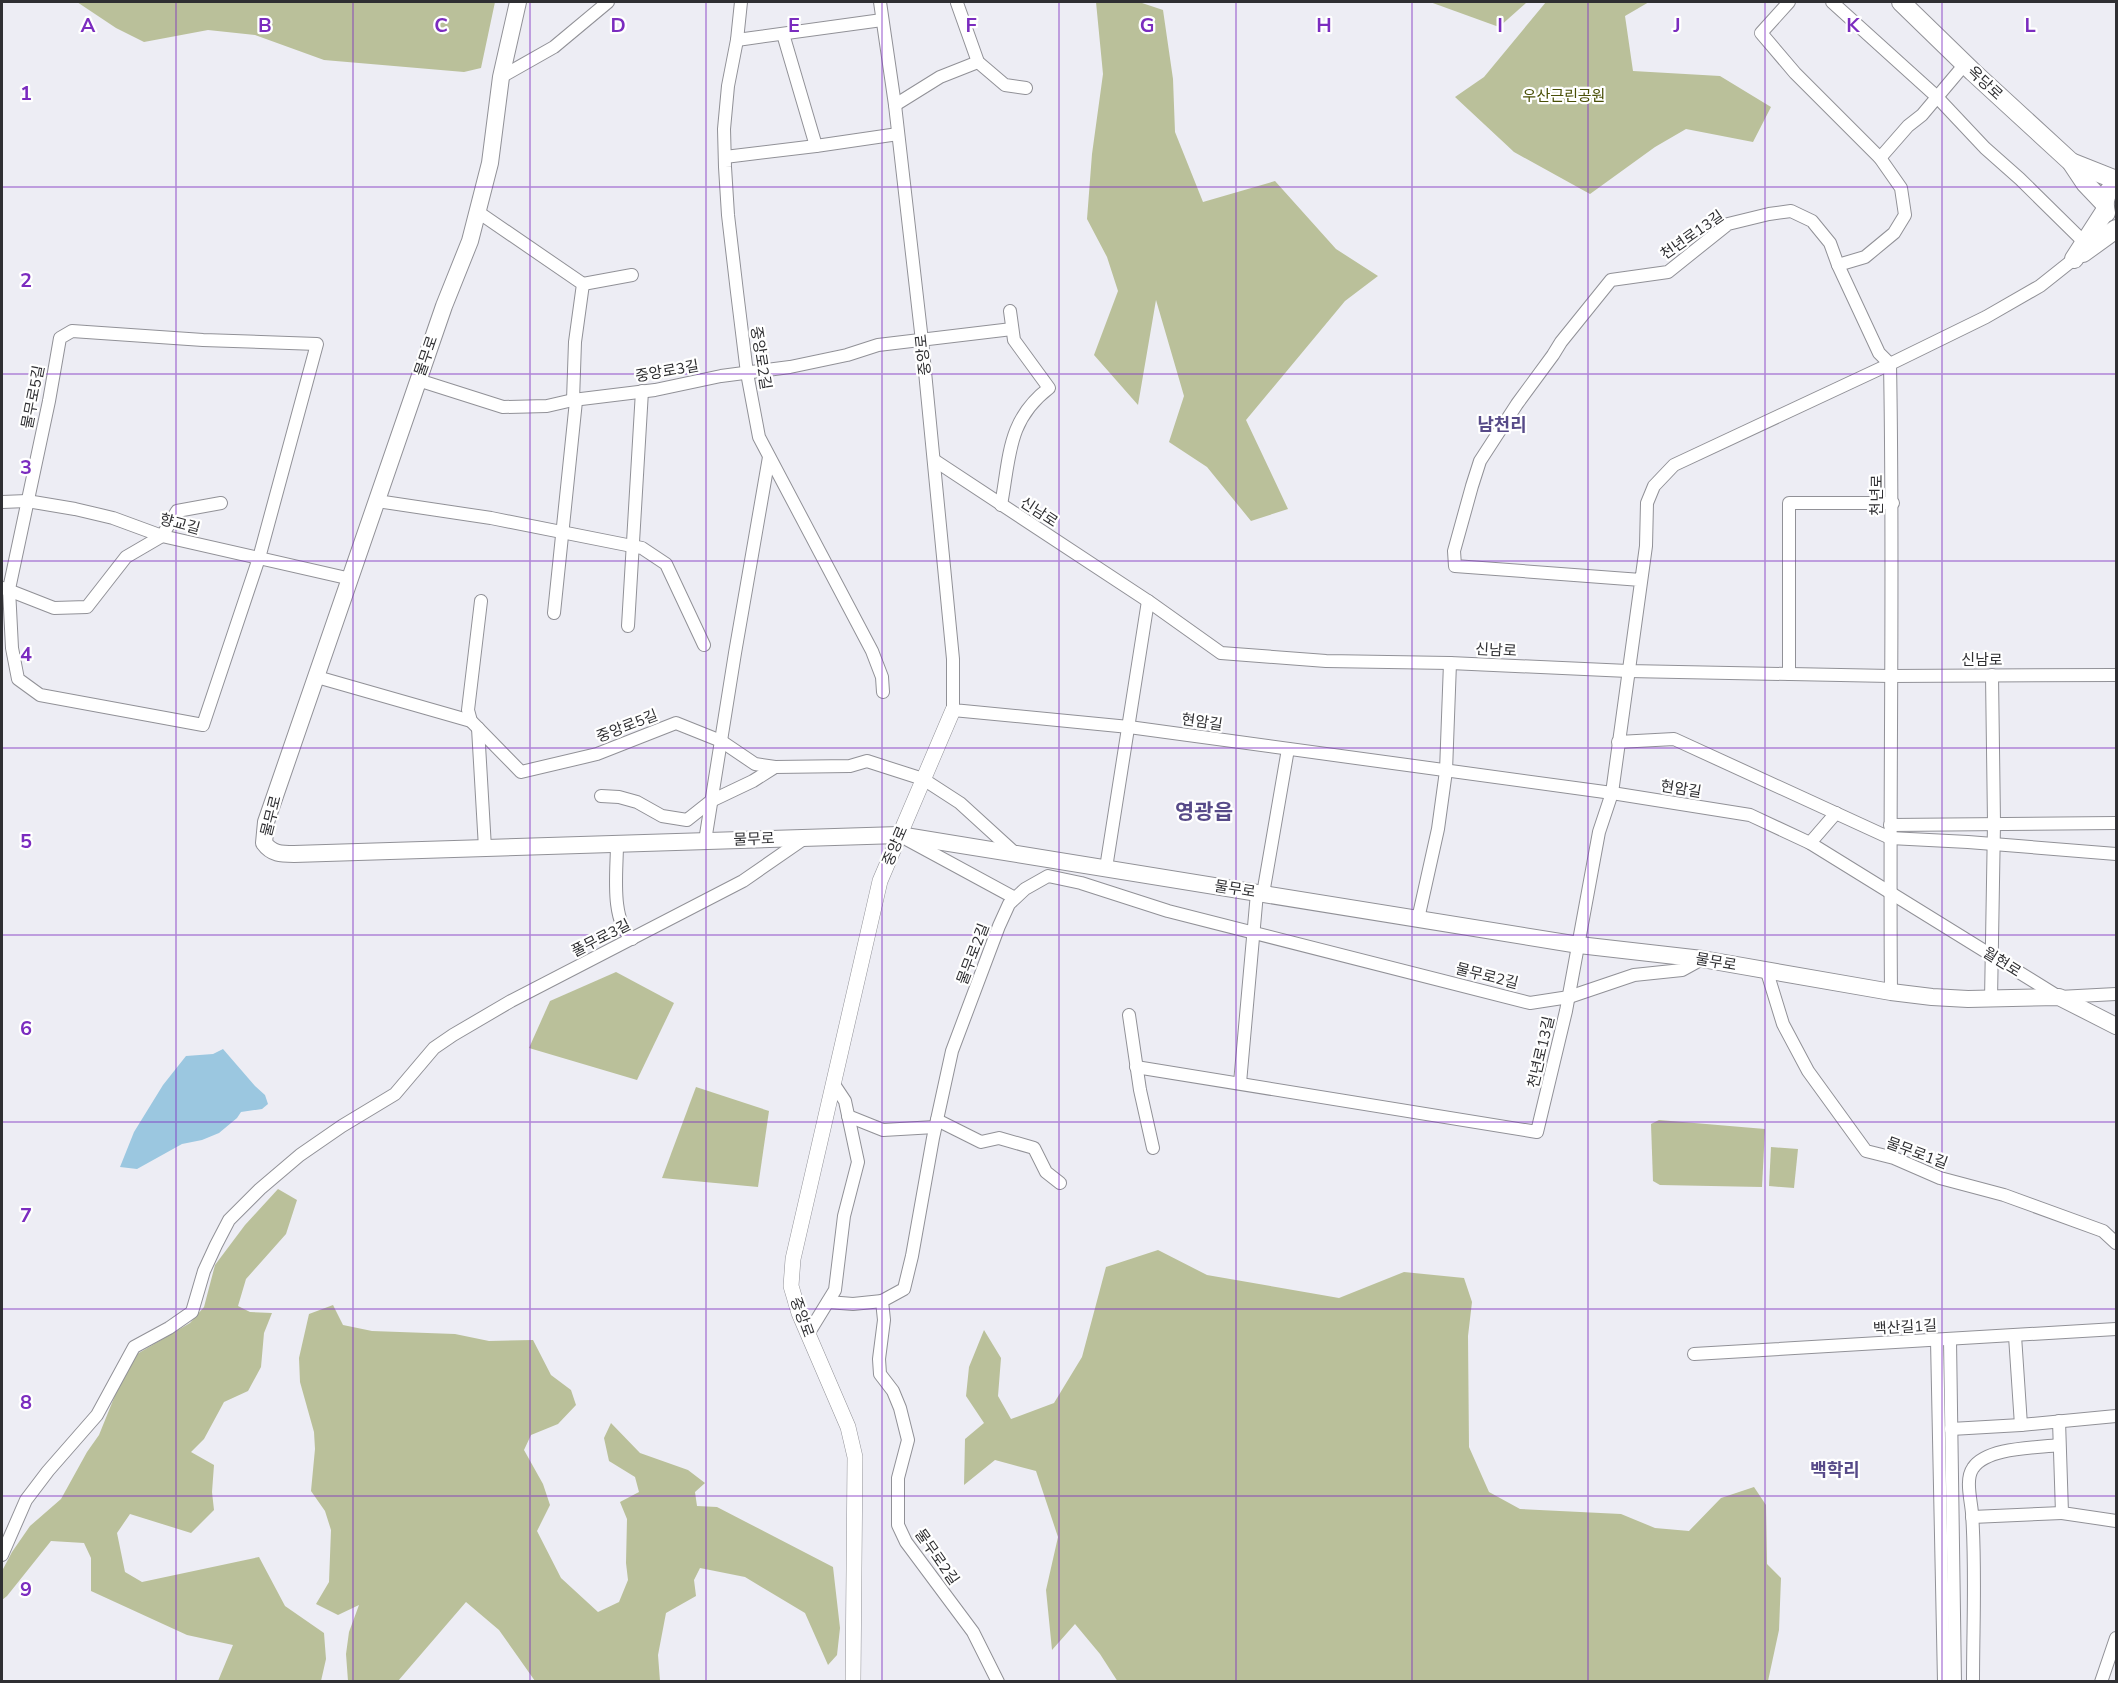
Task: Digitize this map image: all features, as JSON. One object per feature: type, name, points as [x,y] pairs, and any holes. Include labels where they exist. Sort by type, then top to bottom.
[{"type":"main road","name":"물무로","points":[[518,2],[501,76],[490,163],[470,241],[448,294],[266,822],[264,843],[268,849],[277,853],[294,854],[899,835],[1579,945],[1702,959],[1891,992],[1991,1000],[2059,997]]},
{"type":"main road","name":"옥당로","points":[[1903,2],[1965,64],[2071,162]]},
{"type":"main road","points":[[2071,162],[2116,182],[2109,190],[2111,217],[2074,259]]},
{"type":"main road","points":[[2071,162],[2111,217]]},
{"type":"main road","points":[[2074,259],[2085,243],[2111,217]]},
{"type":"main road","name":"월현로","points":[[2059,997],[2116,1026]]},
{"type":"street","points":[[501,76],[554,47],[608,2]]},
{"type":"street","name":"중앙로2길","points":[[741,2],[737,40],[728,86],[724,157],[728,215],[747,373],[759,437],[872,651],[882,677],[883,692]]},
{"type":"street","name":"중앙로","points":[[853,1682],[855,1456],[848,1427],[798,1312],[791,1286],[793,1259],[880,880],[953,710],[953,659],[922,341],[895,105],[880,2]]},
{"type":"street","points":[[1790,2],[1761,33],[1795,73],[1880,158],[1901,188],[1905,215],[1894,233],[1864,257],[1838,265]]},
{"type":"street","points":[[1832,2],[1936,96],[1985,148],[2085,243]]},
{"type":"street","points":[[957,3],[978,62],[1005,85],[1026,88]]},
{"type":"street","points":[[737,40],[882,20]]},
{"type":"street","points":[[783,34],[816,146]]},
{"type":"street","points":[[895,105],[940,77],[978,62]]},
{"type":"street","points":[[1880,158],[1908,126],[1922,115],[1965,64]]},
{"type":"street","points":[[724,157],[898,134]]},
{"type":"street","name":"천년로13길","points":[[1136,1067],[1537,1132],[1569,996],[1599,832],[1612,793],[1646,546],[1647,504],[1654,486],[1674,465],[1890,364],[1879,352],[1830,243],[1812,221],[1791,211],[1728,224],[1668,272],[1611,280],[1561,342],[1480,461],[1454,551],[1455,566],[1641,580]]},
{"type":"street","points":[[477,212],[583,284],[632,275]]},
{"type":"street","points":[[1890,364],[1986,317],[2031,291],[2074,259]]},
{"type":"street","points":[[554,613],[574,400],[575,342],[583,284]]},
{"type":"street","points":[[1001,505],[1013,433],[1024,412],[1035,398],[1049,388],[1014,340],[1010,311]]},
{"type":"street","name":"중앙로3길","points":[[418,380],[503,407],[547,405],[790,368],[847,355],[878,345],[1012,329]]},
{"type":"street","name":"물무로5길","points":[[72,330],[203,340],[317,344],[259,558],[203,725],[40,695],[18,679],[5,589],[49,401],[60,338],[72,330]]},
{"type":"street","name":"천년로","points":[[1890,364],[1893,503],[1890,676],[1891,992]]},
{"type":"street","points":[[628,626],[642,392]]},
{"type":"street","points":[[705,841],[769,456]]},
{"type":"street","name":"신남로","points":[[934,460],[1221,652],[1326,661],[1450,663],[1628,671],[1890,676],[2116,675]]},
{"type":"street","name":"향교길","points":[[2,502],[27,501],[75,509],[113,518],[162,536],[351,579]]},
{"type":"street","points":[[377,501],[491,518],[642,548],[666,564],[704,645]]},
{"type":"street","points":[[5,589],[54,608],[87,607],[126,557],[162,536],[177,511],[221,503]]},
{"type":"street","points":[[1789,674],[1789,503],[1893,503]]},
{"type":"street","points":[[481,601],[468,710],[475,725],[485,848]]},
{"type":"street","points":[[1106,868],[1148,601]]},
{"type":"street","points":[[1418,919],[1438,829],[1446,771],[1450,663]]},
{"type":"street","points":[[1991,1000],[1994,844],[1992,675]]},
{"type":"street","points":[[317,677],[475,725]]},
{"type":"street","name":"현암길","points":[[953,710],[1129,728],[1612,793],[1750,815],[1810,843],[1890,894]]},
{"type":"street","name":"중앙로5길","points":[[475,725],[521,772],[597,754],[676,723],[721,741],[755,764],[775,767],[850,766],[867,761],[923,779],[960,803],[1016,854]]},
{"type":"street","points":[[1618,742],[1674,739],[1890,838],[2116,854]]},
{"type":"street","points":[[1240,1083],[1254,933],[1288,749]]},
{"type":"street","points":[[601,796],[619,797],[637,802],[662,816],[687,820],[711,801],[753,781],[775,767]]},
{"type":"street","points":[[1810,843],[1836,813]]},
{"type":"street","points":[[1890,825],[2116,823]]},
{"type":"street","points":[[899,835],[1015,898]]},
{"type":"street","name":"풀무로3길","points":[[2,1555],[26,1500],[96,1415],[134,1347],[169,1328],[192,1312],[204,1271],[230,1220],[260,1189],[300,1155],[395,1094],[434,1048],[453,1035],[511,1001],[743,881],[806,838]]},
{"type":"street","points":[[617,844],[617,908],[624,933],[632,939]]},
{"type":"street","name":"물무로2길","points":[[998,1682],[973,1632],[906,1542],[898,1525],[898,1478],[908,1440],[893,1391],[880,1374],[879,1359],[884,1320],[882,1301],[904,1289],[952,1052],[1009,904],[1025,889],[1048,876],[1081,883],[1168,911],[1530,1003],[1569,996],[1634,975],[1682,970],[1702,959]]},
{"type":"street","name":"월현로","points":[[1890,894],[2059,997]]},
{"type":"street","name":"물무로1길","points":[[1767,972],[1783,1024],[1808,1071],[1866,1151],[1894,1158],[1940,1178],[2004,1196],[2103,1231],[2116,1243]]},
{"type":"street","name":"물무로","points":[[2059,997],[2116,994]]},
{"type":"street","points":[[1129,1015],[1136,1067],[1153,1148]]},
{"type":"street","points":[[808,1334],[836,1290],[844,1216],[858,1162],[845,1101],[833,1083]]},
{"type":"street","points":[[848,1116],[883,1130],[936,1124],[981,1142],[999,1138],[1034,1148],[1046,1172],[1060,1183]]},
{"type":"street","points":[[828,1302],[853,1304],[882,1301]]},
{"type":"street","name":"백산길1길","points":[[1695,1354],[2116,1329]]},
{"type":"street","points":[[2015,1336],[2021,1425]]},
{"type":"street","points":[[1937,1340],[1944,1682]]},
{"type":"street","points":[[1950,1340],[1955,1682]]},
{"type":"street","points":[[1951,1429],[2116,1416]]},
{"type":"street","points":[[2059,1421],[2062,1513]]},
{"type":"street","points":[[1973,1682],[1972,1517],[1969,1482],[1972,1468],[1984,1458],[1997,1453],[2059,1445]]},
{"type":"street","points":[[1972,1517],[2062,1513],[2116,1521]]},
{"type":"street","points":[[2101,1682],[2116,1638]]},
{"type":"green space","points":[[77,2],[495,2],[481,68],[464,72],[324,60],[255,35],[208,30],[144,42],[116,28]]},
{"type":"green space","points":[[1096,2],[1139,2],[1163,10],[1173,79],[1175,132],[1203,202],[1275,181],[1336,249],[1378,276],[1345,301],[1246,420],[1288,509],[1251,521],[1207,467],[1169,442],[1184,396],[1156,300],[1138,405],[1094,355],[1118,291],[1107,257],[1087,219],[1092,154],[1103,74]]},
{"type":"green space","points":[[1430,2],[1527,2],[1499,27]]},
{"type":"green space","name":"우산근린공원","points":[[1546,2],[1649,2],[1625,16],[1633,71],[1720,76],[1771,107],[1753,142],[1686,129],[1655,147],[1590,194],[1514,152],[1455,97],[1484,77]]},
{"type":"green space","points":[[616,972],[674,1003],[637,1080],[529,1048],[550,1001]]},
{"type":"green space","points":[[696,1087],[769,1111],[758,1187],[662,1178]]},
{"type":"green space","points":[[1659,1120],[1765,1129],[1762,1187],[1660,1185],[1653,1181],[1651,1124]]},
{"type":"green space","points":[[1771,1147],[1798,1149],[1794,1188],[1769,1186]]},
{"type":"green space","points":[[278,1189],[297,1200],[286,1234],[246,1279],[238,1306],[250,1312],[272,1313],[264,1333],[261,1367],[248,1391],[224,1402],[204,1439],[191,1452],[214,1465],[212,1492],[214,1510],[191,1533],[130,1514],[117,1533],[125,1572],[142,1582],[259,1557],[285,1606],[324,1633],[326,1659],[321,1681],[218,1681],[233,1645],[187,1635],[91,1591],[91,1558],[84,1543],[51,1541],[2,1600],[2,1571],[30,1526],[61,1499],[99,1435],[118,1388],[137,1354],[190,1323],[204,1307],[215,1265],[245,1225]]},
{"type":"green space","points":[[1158,1250],[1207,1275],[1339,1298],[1404,1272],[1464,1278],[1472,1302],[1468,1336],[1469,1447],[1489,1492],[1520,1509],[1621,1514],[1655,1528],[1689,1531],[1721,1498],[1754,1487],[1766,1505],[1767,1564],[1781,1578],[1779,1630],[1768,1681],[1118,1682],[1100,1654],[1075,1624],[1052,1650],[1046,1590],[1058,1537],[1036,1471],[995,1460],[964,1485],[965,1439],[984,1423],[966,1396],[969,1367],[984,1330],[1001,1358],[998,1396],[1011,1419],[1054,1403],[1082,1357],[1106,1267]]},
{"type":"green space","points":[[333,1305],[343,1325],[372,1331],[455,1334],[489,1341],[533,1340],[551,1375],[571,1390],[576,1405],[558,1424],[531,1435],[524,1450],[543,1484],[550,1505],[537,1531],[561,1578],[598,1612],[619,1602],[628,1580],[627,1519],[620,1502],[639,1492],[635,1477],[609,1461],[604,1438],[611,1423],[640,1453],[688,1470],[705,1483],[695,1492],[697,1506],[717,1507],[833,1567],[840,1628],[837,1655],[828,1665],[805,1613],[745,1577],[700,1568],[694,1580],[696,1596],[666,1613],[658,1655],[660,1681],[535,1681],[499,1630],[466,1602],[398,1681],[348,1681],[346,1654],[349,1632],[359,1605],[338,1615],[316,1604],[329,1582],[331,1530],[325,1511],[311,1491],[315,1449],[314,1432],[300,1382],[299,1358],[309,1314]]},
{"type":"water","points":[[223,1049],[265,1095],[268,1104],[262,1109],[241,1112],[219,1133],[202,1140],[182,1144],[137,1169],[120,1167],[134,1132],[163,1085],[186,1056],[213,1054]]},
{"type":"district","name":"남천리","points":[[1502,425]]},
{"type":"district","name":"영광읍","points":[[1204,812]]},
{"type":"district","name":"백학리","points":[[1835,1470]]}]
